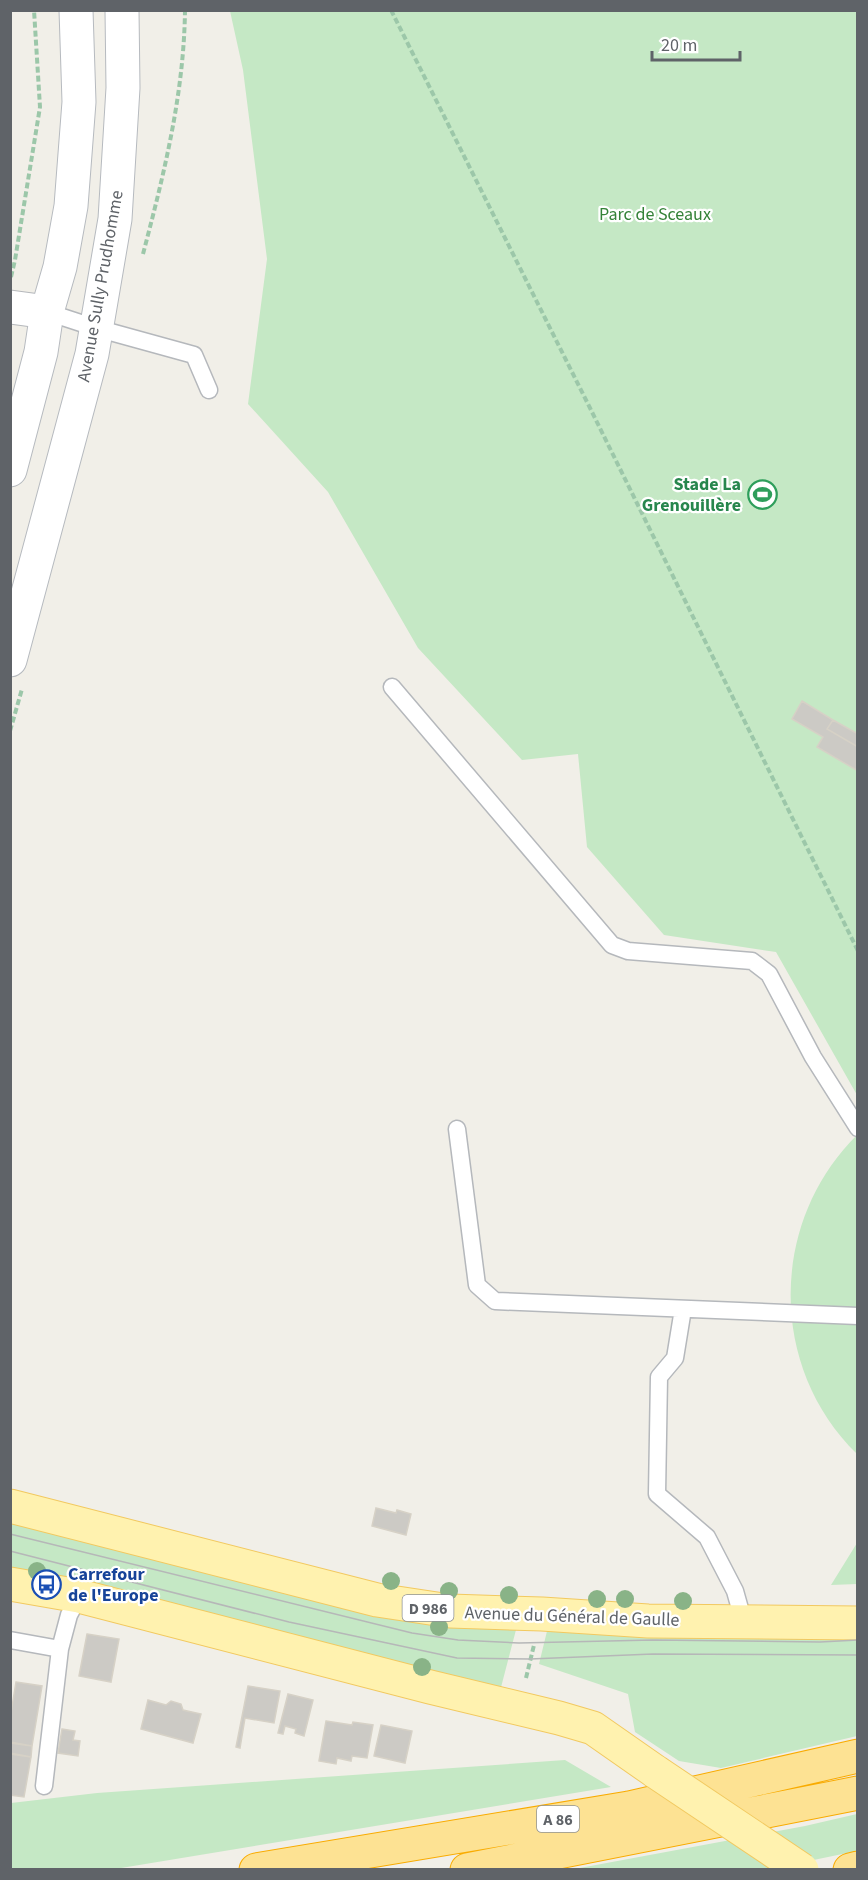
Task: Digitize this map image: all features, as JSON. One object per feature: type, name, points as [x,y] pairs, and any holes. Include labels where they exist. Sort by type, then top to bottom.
[{"type":"highway","name":"A 86","points":[[256,1869],[629,1808],[858,1756]]},
{"type":"highway","name":"A 86","points":[[467,1869],[858,1793]]},
{"type":"highway","points":[[850,1869],[858,1868]]},
{"type":"main road","points":[[10,470],[41,352],[47,312],[60,267],[71,206],[79,102],[76,10]]},
{"type":"main road","name":"Avenue Sully Prudhomme","points":[[17,670],[92,354],[114,219],[123,88],[122,10]]},
{"type":"main road","points":[[10,307],[47,312]]},
{"type":"main road","name":"Avenue du Général de Gaulle","points":[[10,1506],[377,1600],[450,1611],[744,1623],[858,1623]]},
{"type":"main road","points":[[10,1584],[79,1596],[430,1687],[519,1707],[593,1728],[802,1869]]},
{"type":"lane","points":[[47,312],[194,355],[209,390]]},
{"type":"lane","points":[[392,687],[612,945],[628,951],[752,961],[769,974],[813,1057],[858,1128]]},
{"type":"lane","points":[[457,1129],[477,1285],[495,1301],[858,1316]]},
{"type":"lane","points":[[683,1309],[675,1358],[659,1377],[657,1494],[707,1537],[735,1591],[744,1623]]},
{"type":"lane","points":[[44,1786],[60,1649],[69,1616],[79,1596]]},
{"type":"lane","points":[[10,1640],[60,1649]]},
{"type":"path","points":[[10,277],[15,260],[40,107],[34,10]]},
{"type":"path","points":[[391,10],[858,951]]},
{"type":"path","points":[[10,731],[17,670]]},
{"type":"path","points":[[519,1707],[542,1614]]},
{"type":"green space","name":"Parc de Sceaux","points":[[230,11],[857,11],[857,1095],[776,952],[664,935],[587,847],[578,754],[522,760],[418,648],[328,492],[248,404],[267,259],[243,70]]},
{"type":"green space","points":[[857,1135],[857,1454],[828,1419],[807,1380],[795,1338],[791,1295],[795,1251],[807,1209],[828,1170]]},
{"type":"green space","points":[[10,1516],[517,1626],[499,1695],[11,1568]]},
{"type":"green space","points":[[857,1543],[857,1584],[831,1585]]},
{"type":"green space","points":[[548,1627],[857,1633],[857,1736],[721,1768],[679,1761],[635,1732],[628,1694],[539,1664]]},
{"type":"green space","points":[[565,1760],[611,1787],[115,1869],[11,1869],[11,1803],[97,1793]]},
{"type":"green space","points":[[857,1814],[857,1851],[770,1869],[569,1870],[805,1826]]},
{"type":"building","points":[[802,701],[833,720],[827,729],[858,747],[858,771],[817,747],[823,737],[792,719]]},
{"type":"building","points":[[833,720],[858,734],[858,747],[827,729]]},
{"type":"building","points":[[376,1508],[411,1514],[406,1535],[372,1526]]},
{"type":"building","points":[[87,1634],[119,1639],[111,1682],[79,1676]]},
{"type":"building","points":[[16,1682],[42,1686],[32,1746],[10,1742],[10,1719]]},
{"type":"building","points":[[248,1686],[280,1691],[274,1723],[245,1718],[240,1748],[236,1747]]},
{"type":"building","points":[[288,1694],[313,1700],[304,1736],[295,1733],[296,1729],[285,1726],[283,1734],[278,1733]]},
{"type":"building","points":[[148,1700],[166,1705],[171,1701],[181,1704],[183,1710],[201,1714],[193,1743],[141,1729]]},
{"type":"building","points":[[326,1721],[373,1725],[367,1758],[352,1756],[351,1761],[337,1758],[336,1764],[319,1761]]},
{"type":"building","points":[[381,1725],[412,1731],[405,1763],[374,1756]]},
{"type":"building","points":[[62,1729],[75,1731],[73,1740],[80,1741],[78,1756],[58,1753]]},
{"type":"building","points":[[10,1743],[32,1746],[31,1757],[10,1753]]},
{"type":"building","points":[[10,1754],[31,1757],[24,1797],[10,1795]]},
{"type":"tram line","points":[[10,1534],[412,1633],[458,1640],[519,1643],[653,1640],[820,1642],[858,1640]]},
{"type":"tram line","points":[[10,1551],[289,1622],[457,1658],[530,1659],[653,1654],[858,1655]]},
{"type":"place","name":"Stade La Grenouillère","points":[[762,494]]},
{"type":"place","name":"Carrefour de l'Europe","points":[[47,1584]]}]
